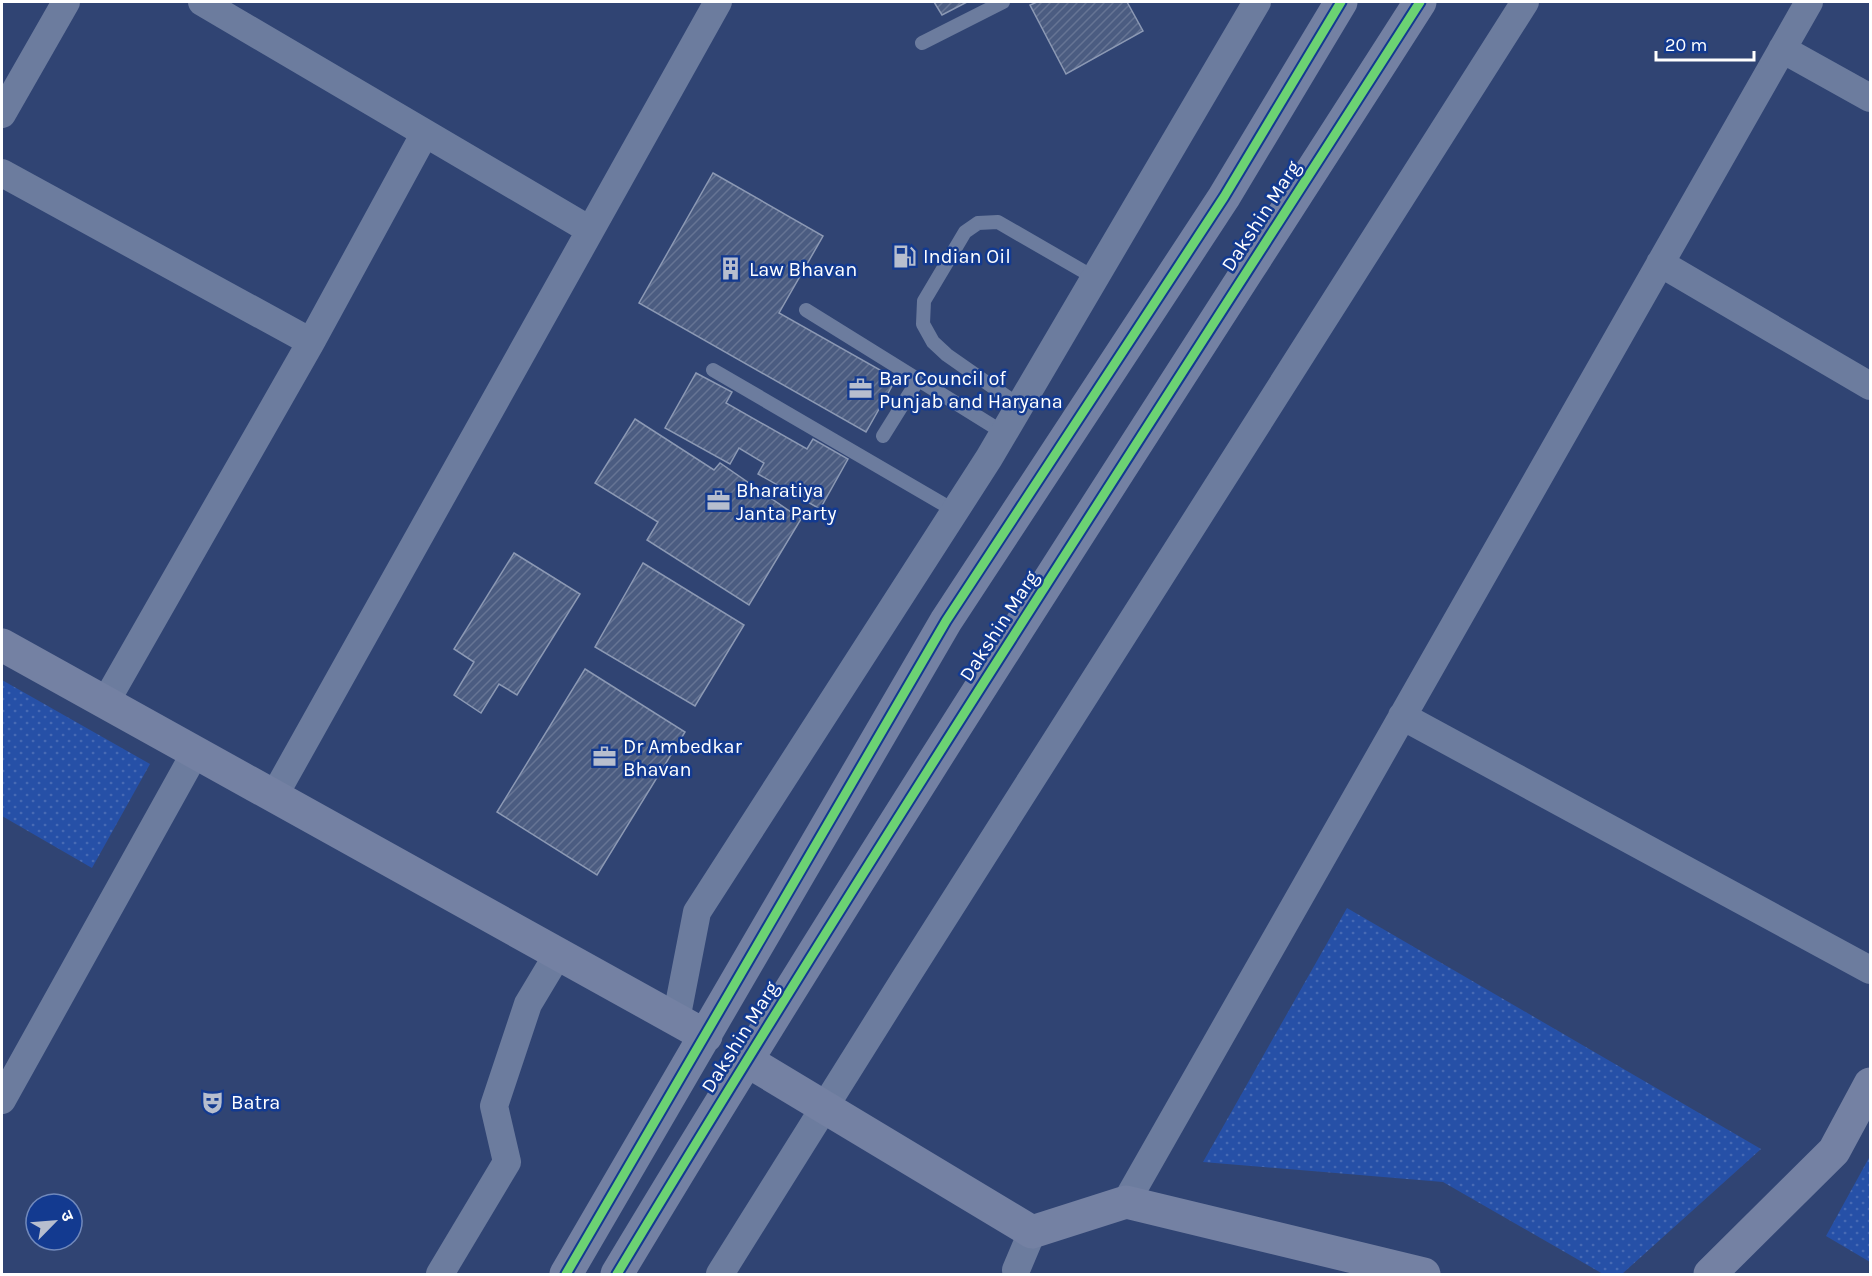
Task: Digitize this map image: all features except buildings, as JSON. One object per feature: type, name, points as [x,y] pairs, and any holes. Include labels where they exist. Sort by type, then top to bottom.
[{"type":"main road","name":"Dakshin Marg","points":[[566,1275],[946,621],[1224,197],[1341,2]]},
{"type":"main road","name":"Dakshin Marg","points":[[617,1275],[746,1060],[992,670],[1420,2]]},
{"type":"main road","points":[[2,645],[706,1036]]},
{"type":"main road","points":[[746,1060],[1032,1232],[1126,1202],[1424,1275]]},
{"type":"main road","points":[[1710,1275],[1834,1151],[1870,1084]]},
{"type":"street","points":[[2,114],[66,2]]},
{"type":"street","points":[[202,2],[590,230]]},
{"type":"street","points":[[274,796],[718,2]]},
{"type":"street","points":[[676,1020],[697,912],[1004,433],[1257,2]]},
{"type":"street","points":[[720,1275],[1525,2]]},
{"type":"street","points":[[1126,1202],[1809,2]]},
{"type":"street","points":[[1782,49],[1870,99]]},
{"type":"street","points":[[105,703],[311,342],[425,133]]},
{"type":"street","points":[[2,173],[311,342]]},
{"type":"street","points":[[1660,263],[1870,386]]},
{"type":"street","points":[[1402,716],[1870,970]]},
{"type":"street","points":[[2,1101],[195,753]]},
{"type":"street","points":[[440,1275],[507,1162],[494,1106],[528,1004],[558,954]]},
{"type":"street","points":[[1017,1273],[1032,1232]]},
{"type":"lane","points":[[922,43],[1003,2]]},
{"type":"lane","points":[[1020,406],[947,355],[933,342],[923,324],[924,301],[965,232],[978,223],[998,222],[1095,278]]},
{"type":"lane","points":[[806,310],[1004,433]]},
{"type":"lane","points":[[713,370],[955,511]]},
{"type":"lane","points":[[883,436],[918,380]]},
{"type":"shaded area","points":[[2,680],[150,764],[92,868],[2,816]]},
{"type":"shaded area","points":[[1347,908],[1761,1149],[1622,1274],[1603,1274],[1443,1182],[1203,1162]]},
{"type":"shaded area","points":[[1870,1156],[1870,1262],[1826,1236]]},
{"type":"cycle path","points":[[566,1274],[946,621],[1224,197],[1341,2]]},
{"type":"cycle path","points":[[617,1274],[913,794],[1420,2]]},
{"type":"place","name":"Indian Oil","points":[[905,256]]},
{"type":"place","name":"Law Bhavan","points":[[731,269]]},
{"type":"place","name":"Bar Council of Punjab and Haryana","points":[[861,389]]},
{"type":"place","name":"Bharatiya Janta Party","points":[[718,501]]},
{"type":"place","name":"Dr Ambedkar Bhavan","points":[[605,757]]},
{"type":"place","name":"Batra","points":[[213,1102]]}]
